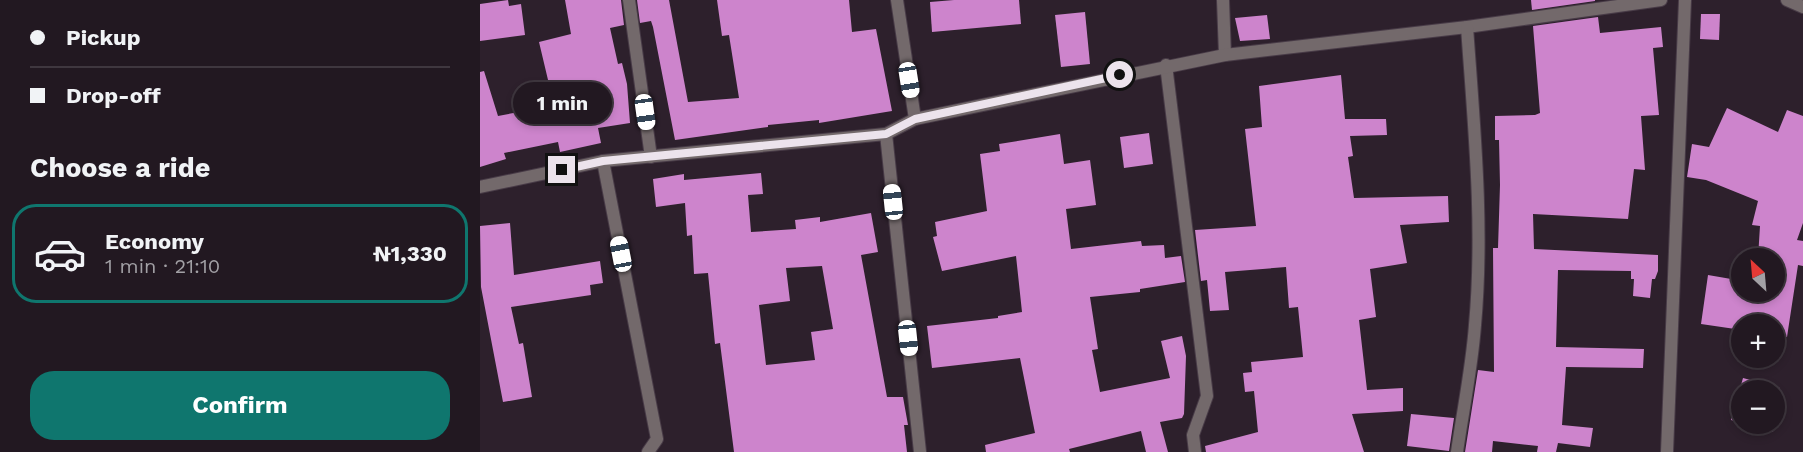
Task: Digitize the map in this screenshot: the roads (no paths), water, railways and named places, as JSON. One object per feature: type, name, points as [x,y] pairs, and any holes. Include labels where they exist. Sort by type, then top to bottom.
[{"type":"street","points":[[629,0],[651,156]]},
{"type":"street","points":[[897,0],[915,119]]},
{"type":"street","points":[[1223,0],[1225,55]]},
{"type":"street","points":[[480,187],[603,161],[886,134],[915,119],[1166,65],[1225,55],[1467,27],[1661,0]]},
{"type":"street","points":[[1666,452],[1685,0]]},
{"type":"street","points":[[1787,0],[1803,7]]},
{"type":"street","points":[[1457,452],[1475,325],[1478,254],[1478,177],[1467,27]]},
{"type":"street","points":[[1166,65],[1207,396],[1193,435],[1195,452]]},
{"type":"street","points":[[886,134],[920,452]]},
{"type":"street","points":[[603,161],[657,439],[648,452]]}]
